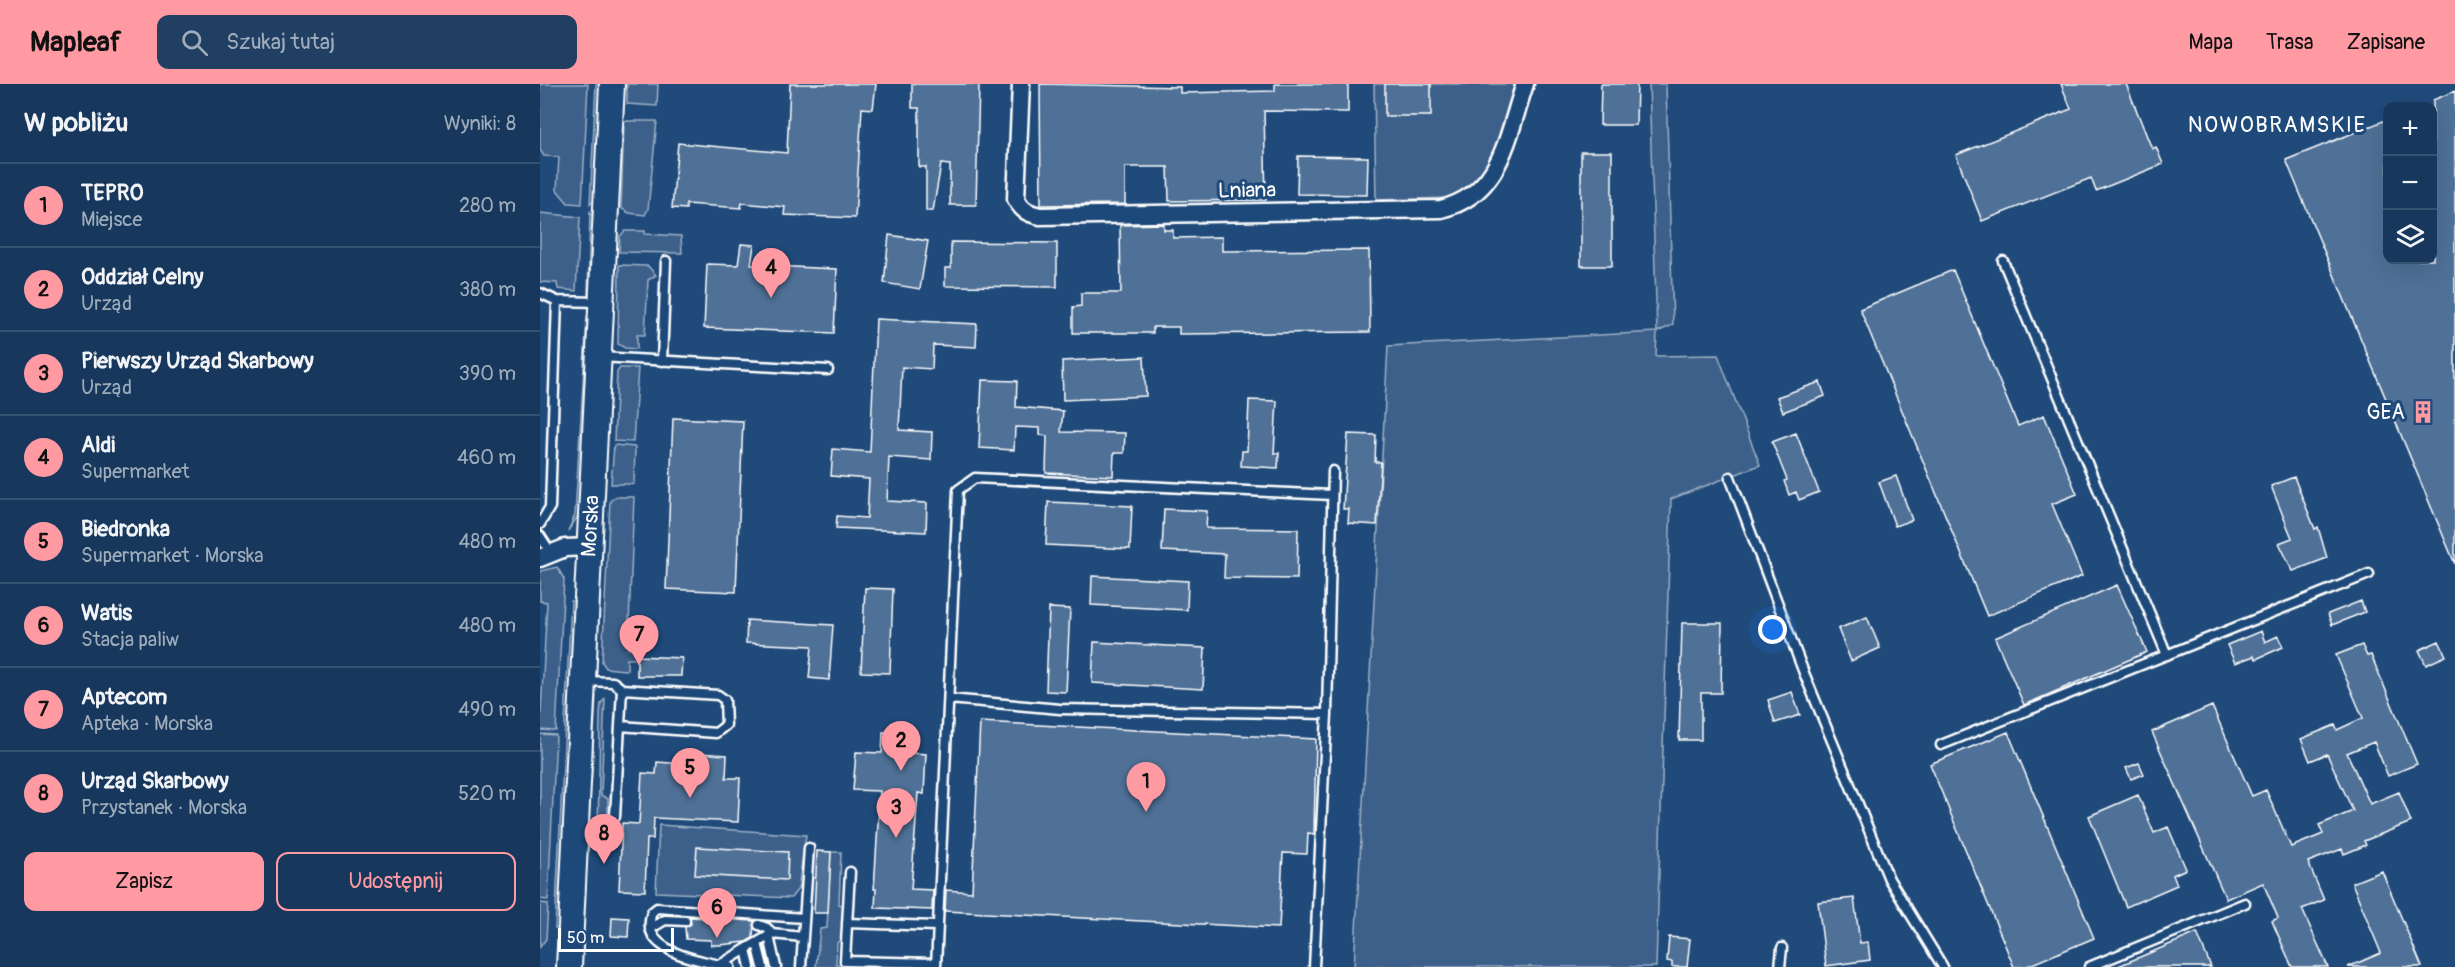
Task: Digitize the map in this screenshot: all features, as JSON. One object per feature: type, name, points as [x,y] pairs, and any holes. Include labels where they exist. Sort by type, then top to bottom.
[{"type":"street","name":"Morska","points":[[569,967],[612,84]]},
{"type":"street","name":"Lniana","points":[[1021,84],[1016,199],[1021,208],[1028,213],[1040,216],[1419,210],[1456,205],[1486,185],[1495,169],[1525,84]]},
{"type":"street","points":[[545,555],[565,548],[589,547]]},
{"type":"lane","points":[[662,361],[666,261]]},
{"type":"lane","points":[[2003,261],[2167,655]]},
{"type":"lane","points":[[540,293],[557,301],[601,303]]},
{"type":"lane","points":[[540,524],[550,507],[557,301]]},
{"type":"lane","points":[[598,357],[828,370]]},
{"type":"lane","points":[[1314,967],[1327,714],[1333,471]]},
{"type":"lane","points":[[1730,477],[1804,673],[1889,879],[1943,967]]},
{"type":"lane","points":[[850,872],[844,962],[936,965],[936,926],[958,490],[975,478],[1332,495]]},
{"type":"lane","points":[[540,536],[545,555]]},
{"type":"lane","points":[[1941,745],[2369,574]]},
{"type":"lane","points":[[583,681],[613,682],[622,689],[718,695],[725,700],[728,711],[726,725],[716,733],[620,726]]},
{"type":"lane","points":[[615,817],[622,689]]},
{"type":"lane","points":[[949,699],[1060,709],[1327,714]]},
{"type":"lane","points":[[801,967],[809,848]]},
{"type":"lane","points":[[2090,967],[2245,903]]},
{"type":"lane","points":[[803,937],[770,935],[746,949],[725,966],[664,947],[653,938],[650,919],[657,908],[804,918]]},
{"type":"lane","points":[[650,929],[665,920],[685,921]]},
{"type":"lane","points":[[847,923],[936,926]]},
{"type":"lane","points":[[759,925],[767,928],[770,935],[776,967]]},
{"type":"lane","points":[[757,942],[763,967]]},
{"type":"lane","points":[[1780,967],[1782,948]]},
{"type":"lane","points":[[746,949],[750,967]]},
{"type":"shaded area","points":[[540,84],[588,84],[582,204],[568,203],[557,190],[559,157],[544,156],[540,150]]},
{"type":"shaded area","points":[[596,84],[601,84],[596,199],[590,204]]},
{"type":"shaded area","points":[[627,84],[658,84],[657,106],[627,104]]},
{"type":"shaded area","points":[[1374,84],[1515,84],[1488,170],[1475,187],[1449,198],[1376,200]]},
{"type":"shaded area","points":[[1649,84],[1666,84],[1673,325],[1657,332]]},
{"type":"shaded area","points":[[624,121],[657,121],[648,209],[645,215],[629,213],[621,208]]},
{"type":"shaded area","points":[[590,212],[594,219],[591,288],[588,293]]},
{"type":"shaded area","points":[[540,213],[580,217],[576,291],[558,289],[557,283],[540,282]]},
{"type":"shaded area","points":[[625,231],[681,236],[682,253],[619,252],[620,236]]},
{"type":"shaded area","points":[[619,265],[648,266],[656,275],[648,280],[645,335],[637,335],[637,349],[625,348],[618,344]]},
{"type":"shaded area","points":[[587,317],[590,320],[580,513],[568,531],[575,515]]},
{"type":"shaded area","points":[[1657,332],[1656,356],[1718,355],[1760,465],[1671,499],[1656,967],[1354,967],[1388,346]]},
{"type":"shaded area","points":[[620,368],[638,368],[633,442],[614,441],[617,372]]},
{"type":"shaded area","points":[[614,445],[635,447],[634,484],[611,484]]},
{"type":"shaded area","points":[[615,497],[634,497],[628,649],[635,649],[635,659],[627,659],[627,670],[606,668],[602,662],[610,501]]},
{"type":"shaded area","points":[[557,567],[564,579],[556,731],[540,730],[547,602],[540,601],[540,571]]},
{"type":"shaded area","points":[[571,601],[576,601],[560,930],[555,928]]},
{"type":"shaded area","points":[[596,695],[591,787],[589,787],[593,700]]},
{"type":"shaded area","points":[[605,699],[601,795],[608,799],[608,829],[598,837],[600,715],[601,703]]},
{"type":"shaded area","points":[[540,734],[556,735],[548,900],[540,899]]},
{"type":"shaded area","points":[[659,825],[806,835],[798,889],[791,898],[656,892]]},
{"type":"shaded area","points":[[831,852],[841,852],[839,904],[851,910],[850,930],[837,943],[836,964],[861,967],[816,967],[820,929],[827,928]]},
{"type":"shaded area","points":[[540,903],[548,904],[546,939],[540,947]]},
{"type":"building","points":[[790,84],[876,84],[873,109],[862,108],[855,218],[784,215],[785,207],[742,203],[741,208],[686,204],[686,209],[672,208],[678,143],[787,153]]},
{"type":"building","points":[[912,84],[979,84],[976,205],[950,205],[950,165],[941,164],[933,211],[926,211],[926,167],[919,167],[919,108],[912,108]]},
{"type":"building","points":[[1040,84],[1180,87],[1180,93],[1275,91],[1275,84],[1348,84],[1348,112],[1264,111],[1266,200],[1169,201],[1168,167],[1125,167],[1125,204],[1041,205]]},
{"type":"building","points":[[1385,84],[1431,84],[1431,116],[1385,116]]},
{"type":"building","points":[[1601,84],[1637,84],[1636,125],[1600,125]]},
{"type":"building","points":[[2061,84],[2126,84],[2152,149],[2156,147],[2163,164],[2096,191],[2091,178],[1982,221],[1956,155],[2071,109]]},
{"type":"building","name":"GEA","points":[[2455,91],[2455,564],[2286,160],[2383,121],[2383,264],[2437,264],[2437,102],[2433,100]]},
{"type":"building","points":[[1581,152],[1612,152],[1612,266],[1581,266]]},
{"type":"building","points":[[1298,156],[1368,157],[1367,195],[1297,194]]},
{"type":"building","points":[[1164,224],[1164,230],[1173,230],[1173,238],[1222,237],[1222,251],[1369,250],[1370,332],[1179,334],[1179,327],[1153,327],[1153,333],[1073,333],[1073,307],[1081,306],[1081,293],[1121,293],[1120,225]]},
{"type":"building","points":[[889,235],[928,241],[920,289],[884,283]]},
{"type":"building","points":[[951,242],[1057,243],[1057,287],[945,286],[945,268],[951,268]]},
{"type":"building","points":[[741,244],[754,245],[751,265],[837,269],[834,333],[704,328],[707,264],[738,265]]},
{"type":"building","points":[[1953,270],[2018,426],[2044,415],[2077,494],[2052,504],[2082,576],[1987,616],[1860,309]]},
{"type":"building","points":[[876,319],[977,324],[976,347],[933,345],[932,369],[902,367],[899,430],[932,432],[931,460],[889,457],[887,501],[927,503],[926,532],[836,528],[837,516],[867,518],[869,479],[831,476],[833,449],[870,452]]},
{"type":"building","points":[[1144,357],[1146,396],[1063,400],[1062,361]]},
{"type":"building","points":[[982,380],[1017,381],[1016,407],[1063,411],[1061,432],[1125,433],[1124,453],[1114,453],[1113,476],[1046,473],[1047,436],[1040,435],[1040,428],[1015,427],[1014,450],[979,448]]},
{"type":"building","points":[[1820,382],[1825,396],[1783,412],[1777,397]]},
{"type":"building","points":[[1249,400],[1277,401],[1274,453],[1279,453],[1278,468],[1241,466],[1242,451],[1247,451]]},
{"type":"building","points":[[673,418],[743,421],[736,592],[666,589]]},
{"type":"building","points":[[1796,433],[1819,492],[1799,500],[1796,492],[1789,495],[1784,481],[1787,480],[1772,442]]},
{"type":"building","points":[[1348,434],[1376,435],[1375,462],[1381,462],[1377,525],[1348,523],[1349,509],[1343,509]]},
{"type":"building","points":[[1896,476],[1912,520],[1895,526],[1879,482]]},
{"type":"building","points":[[2294,477],[2315,529],[2318,527],[2327,558],[2293,571],[2279,543],[2292,538],[2271,486]]},
{"type":"building","points":[[1048,502],[1132,506],[1130,549],[1046,545]]},
{"type":"building","points":[[1164,509],[1207,511],[1206,528],[1298,529],[1297,579],[1224,578],[1225,554],[1162,551]]},
{"type":"building","points":[[1092,576],[1188,581],[1187,610],[1091,605]]},
{"type":"building","points":[[2117,585],[2147,652],[2024,705],[1995,638]]},
{"type":"building","points":[[865,588],[893,589],[890,673],[861,672]]},
{"type":"building","points":[[2361,601],[2365,612],[2332,625],[2328,614]]},
{"type":"building","points":[[1049,608],[1070,609],[1066,692],[1046,691]]},
{"type":"building","points":[[1867,617],[1880,648],[1851,661],[1838,629]]},
{"type":"building","points":[[747,620],[833,625],[829,680],[809,678],[812,646],[746,643]]},
{"type":"building","points":[[1682,623],[1722,623],[1721,693],[1701,693],[1701,740],[1679,740]]},
{"type":"building","points":[[2261,631],[2265,642],[2278,636],[2283,647],[2256,659],[2254,656],[2235,663],[2227,645]]},
{"type":"building","points":[[2439,641],[2446,656],[2426,665],[2419,650]]},
{"type":"building","points":[[1094,642],[1205,648],[1203,689],[1092,683]]},
{"type":"building","points":[[2362,645],[2367,656],[2371,655],[2417,764],[2388,776],[2374,742],[2347,753],[2370,804],[2399,792],[2411,822],[2364,841],[2366,845],[2344,854],[2342,849],[2308,862],[2324,900],[2302,909],[2328,967],[2292,967],[2272,921],[2278,918],[2263,883],[2226,899],[2152,732],[2212,706],[2252,796],[2266,790],[2291,847],[2323,834],[2319,825],[2353,811],[2327,754],[2310,761],[2301,739],[2335,725],[2337,730],[2363,718],[2336,655]]},
{"type":"building","points":[[637,656],[682,658],[681,676],[637,676]]},
{"type":"building","points":[[1792,692],[1800,715],[1775,723],[1768,700]]},
{"type":"building","points":[[980,722],[1316,739],[1314,834],[1308,833],[1307,854],[1283,853],[1279,928],[945,911],[946,890],[972,892]]},
{"type":"building","points":[[883,732],[914,733],[913,753],[926,754],[924,794],[918,793],[911,889],[933,890],[932,910],[875,908],[876,889],[874,889],[880,791],[853,790],[856,752],[882,753]]},
{"type":"building","points":[[2008,732],[2094,938],[2025,967],[2014,967],[1930,764]]},
{"type":"building","points":[[699,753],[727,755],[726,778],[740,778],[738,822],[654,818],[653,839],[647,839],[645,891],[619,890],[622,823],[639,824],[642,773],[656,774],[657,762],[698,765]]},
{"type":"building","points":[[2139,763],[2144,774],[2131,779],[2126,768]]},
{"type":"building","points":[[2138,795],[2154,833],[2168,827],[2186,869],[2173,875],[2177,885],[2126,907],[2089,816]]},
{"type":"building","points":[[697,847],[788,852],[787,880],[695,875]]},
{"type":"building","points":[[817,851],[831,852],[828,913],[814,913]]},
{"type":"building","points":[[2382,871],[2422,967],[2348,967],[2381,953],[2352,883]]},
{"type":"building","points":[[1854,898],[1860,943],[1868,942],[1870,960],[1826,966],[1818,902]]},
{"type":"building","points":[[612,917],[629,918],[628,937],[611,936]]},
{"type":"building","points":[[690,917],[754,921],[753,938],[746,942],[720,945],[711,945],[711,940],[686,939],[685,927],[691,924]]},
{"type":"building","points":[[2197,933],[2211,967],[2116,967]]},
{"type":"building","points":[[1669,937],[1690,939],[1687,967],[1672,967],[1672,962],[1667,961]]},
{"type":"place","name":"Aldi","points":[[771,298]]},
{"type":"place","name":"GEA","points":[[2423,412]]},
{"type":"place","name":"Aptecom","points":[[639,665]]},
{"type":"place","name":"Oddział Celny","points":[[901,771]]},
{"type":"place","name":"Biedronka","points":[[690,798]]},
{"type":"place","name":"TEPRO","points":[[1146,812]]},
{"type":"place","name":"Pierwszy Urząd Skarbowy","points":[[896,838]]},
{"type":"place","name":"Urząd Skarbowy","points":[[604,864]]},
{"type":"place","name":"Watis","points":[[717,938]]},
{"type":"district","name":"NOWOBRAMSKIE","points":[[2277,124]]}]
